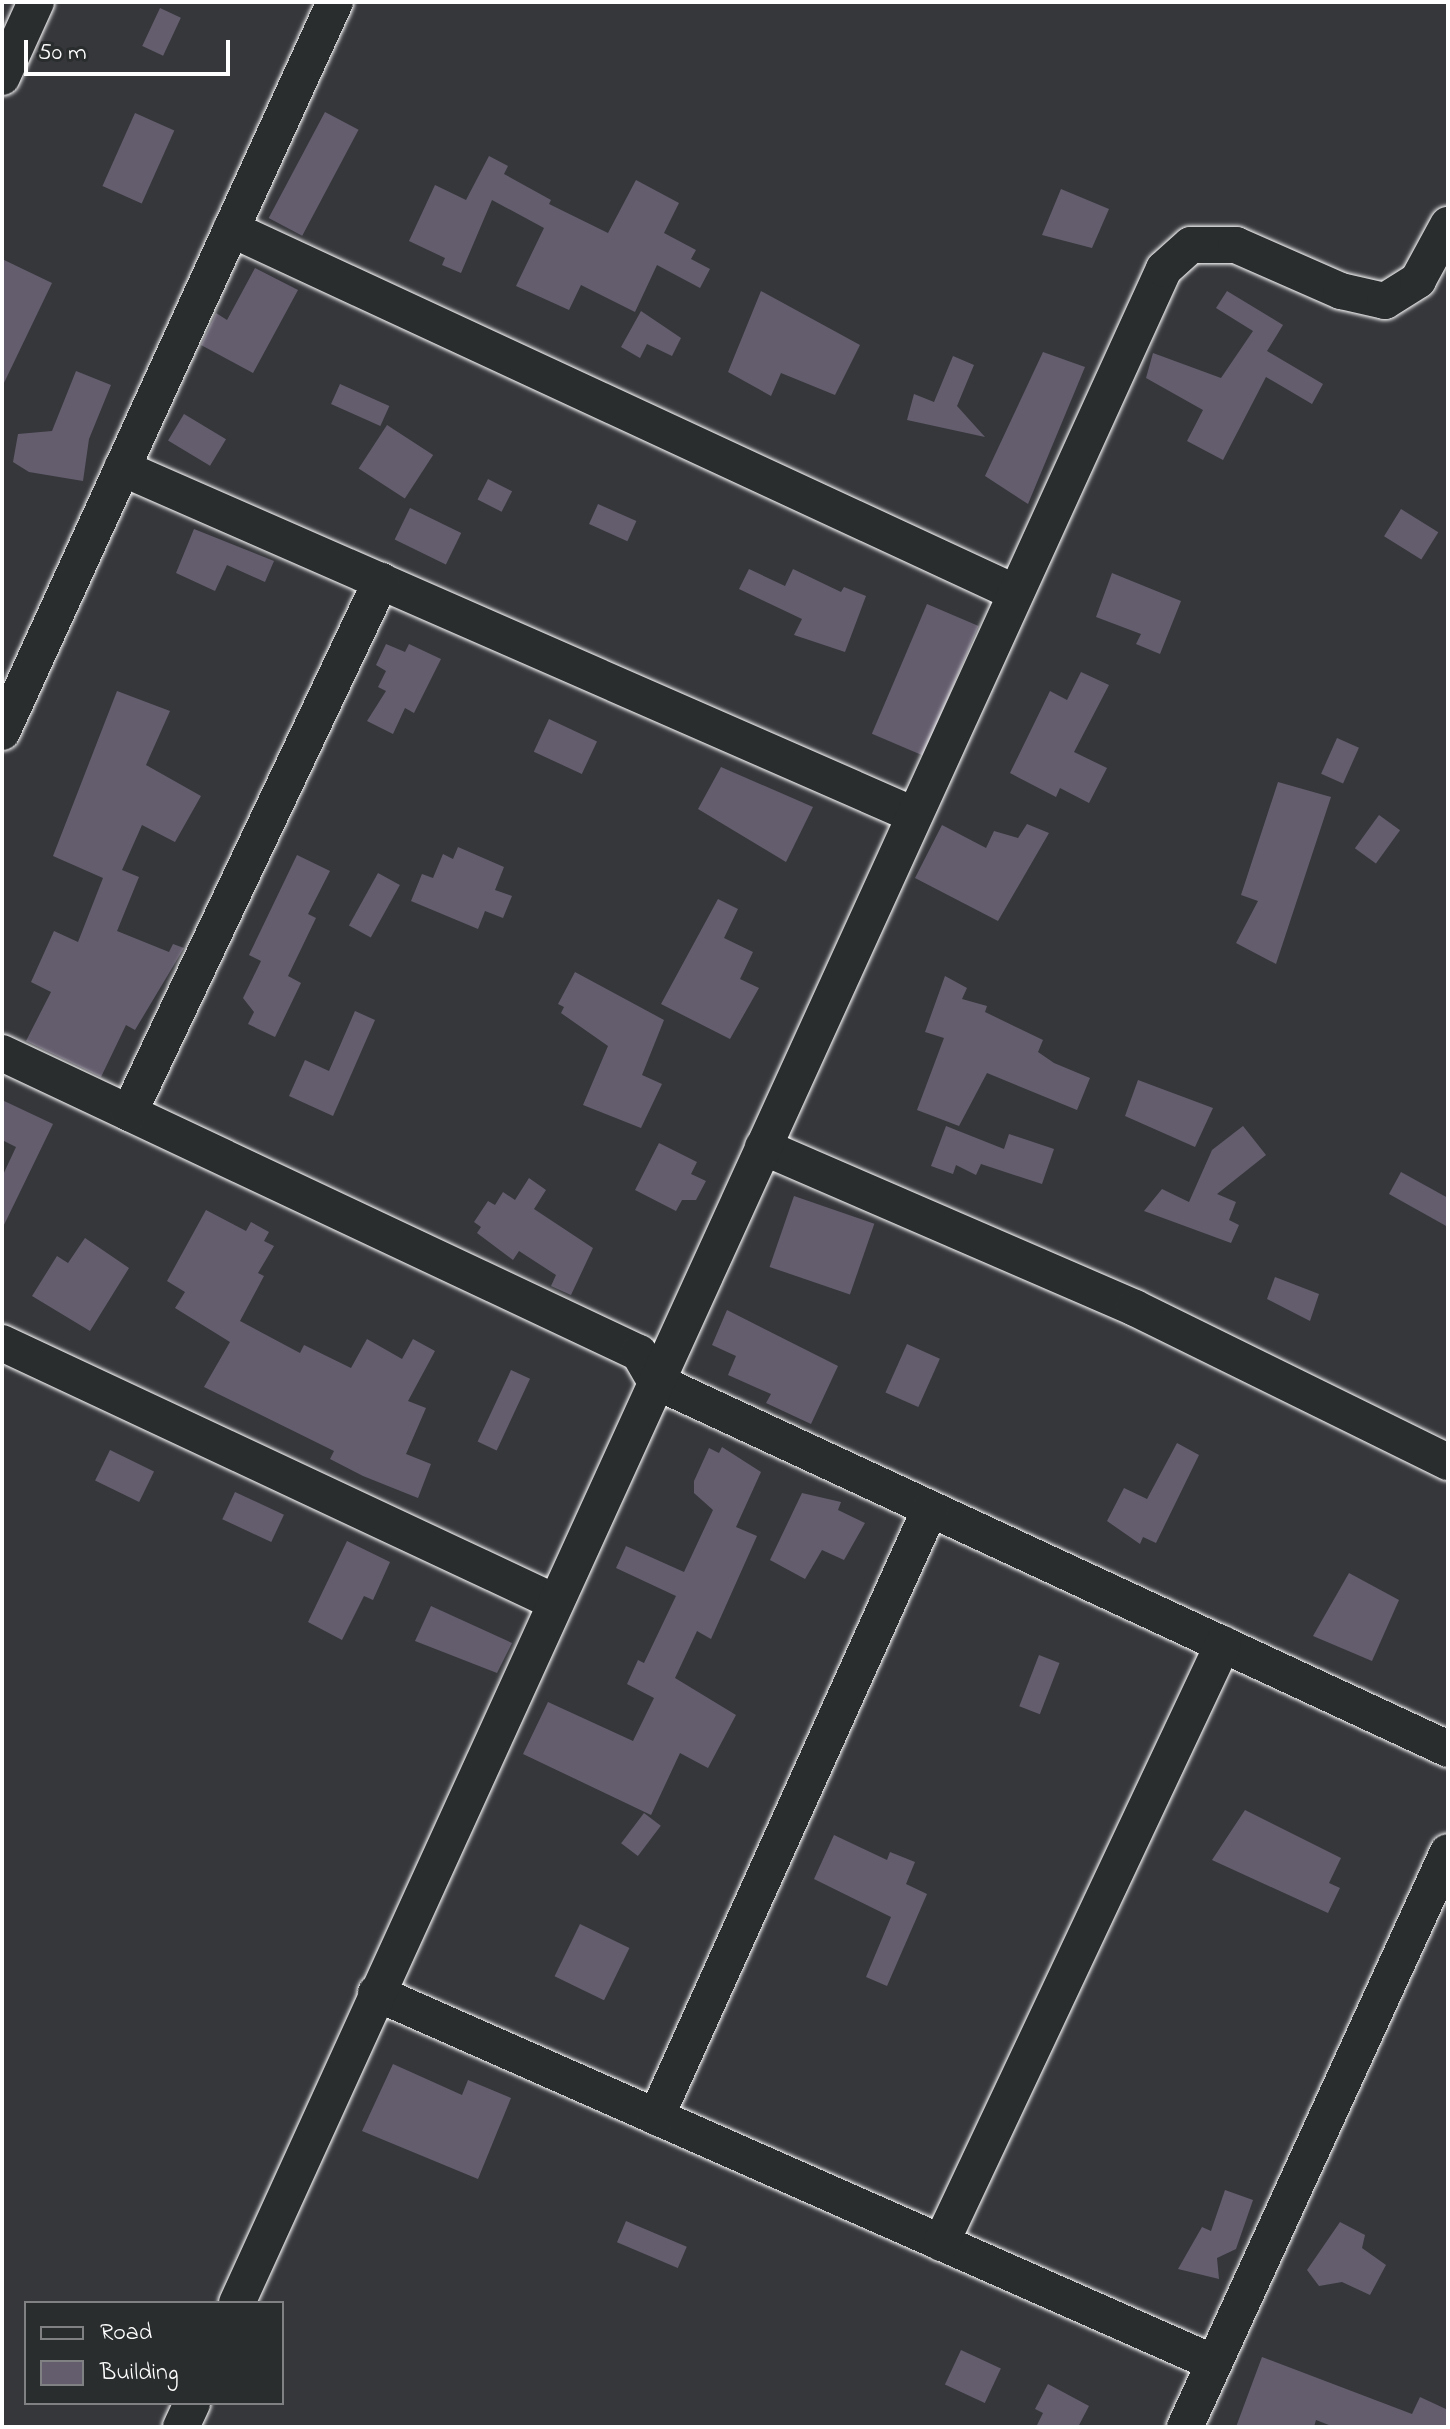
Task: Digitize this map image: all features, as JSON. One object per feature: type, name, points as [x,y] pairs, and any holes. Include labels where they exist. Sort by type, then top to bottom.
[{"type":"street","points":[[2,77],[36,2]]},
{"type":"street","points":[[2,732],[12,683],[122,468],[335,2]]},
{"type":"street","points":[[238,2301],[1164,269],[1191,245],[1236,245],[1341,291],[1385,301],[1418,280],[1448,225]]},
{"type":"street","points":[[231,229],[1016,593]]},
{"type":"street","points":[[122,468],[914,815]]},
{"type":"street","points":[[129,1113],[381,581]]},
{"type":"street","points":[[2,1053],[639,1353],[655,1381],[1448,1749]]},
{"type":"street","points":[[763,1147],[1135,1308],[1448,1462]]},
{"type":"street","points":[[2,1343],[555,1602]]},
{"type":"street","points":[[656,2117],[930,1509]]},
{"type":"street","points":[[941,2243],[1223,1644]]},
{"type":"street","points":[[1185,2427],[1448,1852]]},
{"type":"street","points":[[376,1993],[1214,2363]]},
{"type":"street","points":[[181,2427],[191,2405]]},
{"type":"building","points":[[160,8],[181,18],[163,56],[142,46]]},
{"type":"building","points":[[325,112],[359,130],[302,236],[269,218]]},
{"type":"building","points":[[135,113],[174,130],[142,204],[102,186]]},
{"type":"building","points":[[489,156],[508,166],[504,174],[551,200],[549,204],[608,233],[636,180],[679,203],[664,233],[696,250],[691,259],[710,269],[700,288],[657,265],[635,312],[581,285],[569,310],[516,286],[544,228],[492,200],[461,273],[442,265],[445,258],[409,241],[435,185],[466,200]]},
{"type":"building","points":[[1061,189],[1109,209],[1092,248],[1042,235]]},
{"type":"building","points":[[2,259],[52,283],[2,387]]},
{"type":"building","points":[[255,268],[298,290],[253,373],[201,345],[216,313],[227,320]]},
{"type":"building","points":[[761,291],[860,345],[835,395],[781,373],[771,396],[728,372]]},
{"type":"building","points":[[1227,291],[1283,325],[1267,351],[1323,384],[1312,404],[1266,377],[1223,460],[1187,441],[1203,410],[1146,378],[1153,353],[1221,378],[1253,331],[1216,308]]},
{"type":"building","points":[[641,311],[681,338],[672,356],[647,344],[640,358],[621,347]]},
{"type":"building","points":[[1043,352],[1085,367],[1028,504],[985,476]]},
{"type":"building","points":[[953,356],[974,365],[957,406],[985,437],[907,420],[914,394],[934,402]]},
{"type":"building","points":[[76,371],[111,385],[89,439],[83,481],[29,472],[13,462],[18,434],[52,431]]},
{"type":"building","points":[[340,384],[389,406],[380,426],[331,404]]},
{"type":"building","points":[[184,414],[226,439],[210,466],[168,441]]},
{"type":"building","points":[[387,425],[433,455],[405,499],[359,469]]},
{"type":"building","points":[[488,479],[512,491],[502,512],[478,499]]},
{"type":"building","points":[[598,504],[636,521],[627,541],[589,524]]},
{"type":"building","points":[[410,508],[461,533],[446,564],[395,539]]},
{"type":"building","points":[[1401,509],[1438,532],[1421,559],[1384,536]]},
{"type":"building","points":[[194,529],[274,561],[265,582],[227,565],[215,591],[176,573]]},
{"type":"building","points":[[749,569],[785,586],[793,569],[841,592],[844,587],[866,596],[845,652],[794,635],[802,619],[739,589]]},
{"type":"building","points":[[1112,573],[1181,601],[1160,654],[1136,644],[1141,634],[1096,617]]},
{"type":"building","points":[[927,604],[979,626],[923,756],[872,734]]},
{"type":"building","points":[[386,644],[405,652],[409,644],[441,659],[414,713],[405,708],[393,734],[367,721],[386,691],[378,687],[386,671],[376,665]]},
{"type":"building","points":[[1081,672],[1109,685],[1074,752],[1107,768],[1089,803],[1060,788],[1056,797],[1010,773],[1050,691],[1067,700]]},
{"type":"building","points":[[117,691],[170,711],[146,765],[201,796],[175,842],[142,825],[122,870],[139,877],[117,931],[169,952],[173,944],[184,948],[135,1030],[126,1025],[101,1077],[26,1041],[51,992],[31,982],[54,931],[78,942],[103,878],[53,856]]},
{"type":"building","points":[[549,719],[597,741],[582,774],[534,752]]},
{"type":"building","points":[[1337,738],[1359,748],[1343,783],[1321,774]]},
{"type":"building","points":[[721,767],[813,807],[786,862],[698,809]]},
{"type":"building","points":[[1278,782],[1331,797],[1276,964],[1236,943],[1258,901],[1241,895]]},
{"type":"building","points":[[1379,815],[1400,830],[1376,863],[1355,848]]},
{"type":"building","points":[[1027,824],[1049,833],[998,921],[915,878],[942,825],[986,848],[994,831],[1018,838]]},
{"type":"building","points":[[458,847],[504,867],[495,890],[512,896],[503,918],[485,911],[478,929],[411,901],[422,874],[433,878],[443,854],[453,859]]},
{"type":"building","points":[[297,855],[330,871],[308,914],[316,918],[288,976],[301,983],[275,1037],[248,1024],[254,1012],[243,998],[261,961],[249,955]]},
{"type":"building","points":[[378,873],[400,885],[371,938],[349,925]]},
{"type":"building","points":[[718,899],[738,909],[724,938],[753,952],[740,979],[759,988],[730,1039],[661,1004]]},
{"type":"building","points":[[575,972],[664,1020],[642,1075],[662,1084],[641,1128],[583,1105],[608,1046],[561,1013],[564,1007],[558,1004]]},
{"type":"building","points":[[945,976],[967,988],[962,999],[987,1006],[985,1012],[1043,1040],[1038,1052],[1054,1063],[1090,1078],[1077,1110],[987,1073],[959,1126],[917,1110],[944,1038],[925,1032]]},
{"type":"building","points":[[355,1011],[375,1020],[333,1116],[289,1096],[305,1060],[329,1071]]},
{"type":"building","points":[[1138,1080],[1213,1108],[1195,1147],[1125,1116]]},
{"type":"building","points":[[2,1100],[53,1124],[2,1229],[2,1177],[16,1147],[2,1140]]},
{"type":"building","points":[[946,1126],[1004,1149],[1009,1134],[1054,1149],[1042,1184],[981,1164],[976,1175],[956,1165],[953,1174],[931,1166]]},
{"type":"building","points":[[1243,1126],[1266,1155],[1217,1194],[1236,1202],[1229,1220],[1239,1225],[1231,1243],[1144,1211],[1162,1189],[1189,1202],[1212,1150]]},
{"type":"building","points":[[659,1143],[697,1162],[691,1174],[706,1181],[696,1200],[682,1200],[676,1211],[635,1190]]},
{"type":"building","points":[[1401,1172],[1448,1198],[1448,1227],[1389,1194]]},
{"type":"building","points":[[529,1178],[546,1190],[534,1209],[593,1248],[571,1295],[551,1286],[556,1275],[519,1251],[513,1260],[477,1233],[481,1227],[474,1222],[488,1201],[495,1205],[503,1192],[515,1200]]},
{"type":"building","points":[[794,1196],[874,1224],[850,1295],[770,1267]]},
{"type":"building","points":[[206,1210],[246,1231],[251,1222],[269,1232],[264,1241],[274,1246],[258,1273],[264,1276],[240,1321],[300,1353],[304,1345],[351,1368],[367,1339],[402,1359],[413,1339],[435,1351],[408,1401],[426,1408],[406,1454],[431,1464],[418,1498],[330,1459],[334,1451],[204,1387],[230,1342],[175,1308],[185,1292],[167,1281]]},
{"type":"building","points":[[85,1238],[129,1268],[90,1331],[32,1296],[57,1256],[68,1263]]},
{"type":"building","points":[[1275,1277],[1319,1294],[1310,1321],[1267,1299]]},
{"type":"building","points":[[727,1310],[838,1366],[811,1424],[766,1403],[771,1394],[728,1375],[736,1356],[712,1345]]},
{"type":"building","points":[[907,1344],[940,1359],[918,1407],[885,1392]]},
{"type":"building","points":[[511,1370],[530,1379],[497,1450],[478,1442]]},
{"type":"building","points":[[1177,1443],[1199,1455],[1156,1543],[1143,1537],[1140,1544],[1107,1521],[1124,1488],[1147,1499]]},
{"type":"building","points":[[722,1447],[761,1472],[736,1527],[757,1536],[711,1639],[697,1631],[675,1678],[736,1715],[708,1768],[680,1753],[651,1815],[523,1754],[548,1702],[633,1741],[654,1698],[627,1684],[638,1660],[644,1663],[676,1596],[616,1568],[626,1546],[684,1572],[713,1510],[694,1493],[694,1481],[709,1448],[719,1453]]},
{"type":"building","points":[[110,1450],[154,1471],[139,1502],[95,1481]]},
{"type":"building","points":[[235,1492],[284,1515],[271,1542],[222,1519]]},
{"type":"building","points":[[802,1493],[841,1502],[838,1510],[865,1523],[844,1560],[822,1550],[805,1579],[770,1560]]},
{"type":"building","points":[[347,1541],[390,1562],[373,1600],[364,1596],[342,1640],[308,1622]]},
{"type":"building","points":[[1349,1573],[1399,1600],[1372,1661],[1313,1636]]},
{"type":"building","points":[[431,1606],[512,1643],[497,1673],[415,1641]]},
{"type":"building","points":[[1039,1655],[1060,1663],[1040,1714],[1019,1706]]},
{"type":"building","points":[[1245,1810],[1341,1858],[1329,1883],[1340,1888],[1328,1913],[1212,1860]]},
{"type":"building","points":[[644,1813],[661,1826],[638,1856],[621,1843]]},
{"type":"building","points":[[834,1835],[887,1860],[890,1852],[915,1862],[906,1884],[927,1894],[887,1986],[866,1977],[891,1917],[814,1879]]},
{"type":"building","points":[[580,1924],[629,1948],[604,2000],[555,1976]]},
{"type":"building","points":[[393,2064],[462,2095],[468,2080],[511,2098],[478,2179],[362,2131]]},
{"type":"building","points":[[1225,2190],[1253,2200],[1236,2249],[1217,2258],[1219,2279],[1178,2269],[1202,2227],[1211,2231]]},
{"type":"building","points":[[626,2221],[687,2247],[678,2268],[617,2242]]},
{"type":"building","points":[[1340,2222],[1365,2235],[1362,2248],[1386,2265],[1370,2295],[1342,2282],[1319,2286],[1307,2270]]},
{"type":"building","points":[[961,2350],[1001,2369],[985,2403],[945,2384]]},
{"type":"building","points":[[1262,2357],[1412,2414],[1420,2397],[1448,2410],[1448,2427],[1334,2427],[1316,2420],[1314,2427],[1236,2427]]},
{"type":"building","points":[[1048,2384],[1089,2406],[1078,2427],[1036,2427],[1043,2413],[1035,2409]]}]
